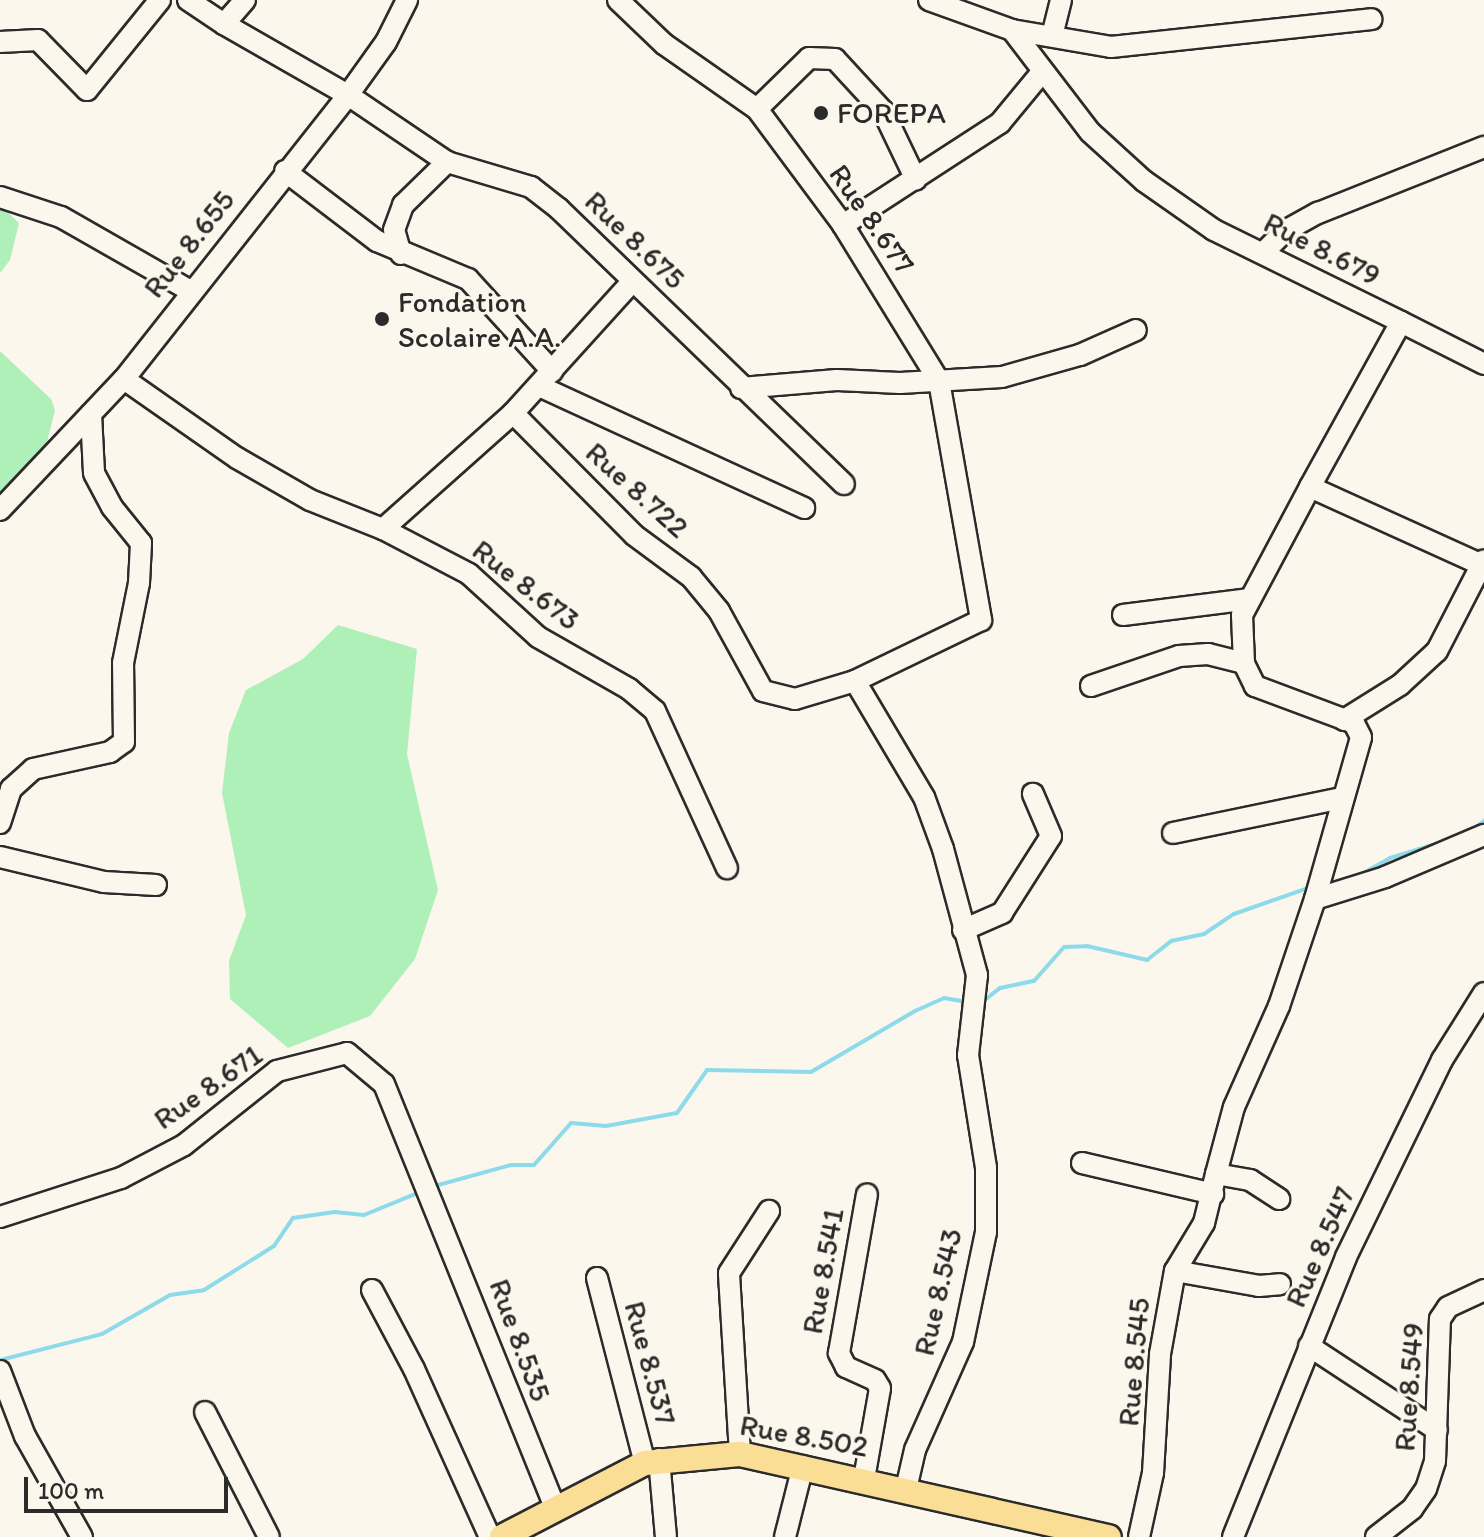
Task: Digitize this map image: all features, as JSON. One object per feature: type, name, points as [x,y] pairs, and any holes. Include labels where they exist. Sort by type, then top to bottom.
[{"type":"main road","name":"Rue 8.502","points":[[502,1537],[533,1530],[555,1508],[652,1461],[740,1454],[906,1488],[1109,1537]]},
{"type":"street","points":[[0,42],[38,40],[87,90],[160,0]]},
{"type":"street","name":"Rue 8.675","points":[[188,0],[348,95],[447,162],[531,187],[844,484]]},
{"type":"street","points":[[224,24],[245,0]]},
{"type":"street","name":"Rue 8.655","points":[[0,510],[124,379],[189,290],[348,95],[386,42],[407,0]]},
{"type":"street","name":"Rue 8.677","points":[[618,0],[664,44],[757,109],[843,225],[939,381],[964,540],[981,620],[855,681]]},
{"type":"street","points":[[1052,36],[1061,0]]},
{"type":"street","points":[[939,2],[1012,30],[1111,47],[1371,19]]},
{"type":"street","name":"Rue 8.679","points":[[1012,30],[1090,132],[1144,181],[1214,230],[1265,251],[1401,322],[1242,615],[1244,663]]},
{"type":"street","points":[[757,109],[809,58],[835,59],[883,111],[916,180]]},
{"type":"street","points":[[843,225],[1000,123],[1042,72]]},
{"type":"street","points":[[1265,251],[1285,231],[1318,213],[1484,147]]},
{"type":"street","points":[[401,254],[394,230],[403,205],[447,162]]},
{"type":"street","points":[[285,171],[401,254],[468,279],[545,378],[804,508]]},
{"type":"street","points":[[0,197],[61,217],[189,290]]},
{"type":"street","points":[[383,529],[513,413],[631,283]]},
{"type":"street","points":[[1401,322],[1484,364]]},
{"type":"street","points":[[741,388],[837,380],[939,381],[1002,377],[1080,355],[1136,330]]},
{"type":"street","name":"Rue 8.673","points":[[124,379],[285,486],[383,529],[469,574],[538,637],[629,689],[655,711],[727,868]]},
{"type":"street","name":"Rue 8.722","points":[[513,413],[634,535],[691,577],[719,611],[763,691],[795,699],[855,681]]},
{"type":"street","points":[[0,823],[11,789],[33,769],[110,752],[124,742],[123,663],[139,583],[141,543],[112,507],[94,473],[91,414]]},
{"type":"street","points":[[1091,686],[1179,656],[1208,654],[1244,663],[1259,689],[1344,720],[1400,685],[1437,651],[1483,563],[1310,487]]},
{"type":"street","points":[[1123,615],[1250,599]]},
{"type":"street","name":"Rue 8.543","points":[[855,681],[924,797],[977,975],[967,1044],[986,1181],[986,1232],[963,1342],[915,1450],[906,1488]]},
{"type":"street","name":"Rue 8.545","points":[[1139,1537],[1153,1473],[1160,1354],[1175,1271],[1204,1223],[1234,1107],[1279,1006],[1315,899],[1361,737],[1354,723],[1344,720]]},
{"type":"street","points":[[963,930],[1002,913],[1051,836],[1033,794]]},
{"type":"street","points":[[1173,833],[1342,798]]},
{"type":"street","points":[[1315,899],[1385,877],[1484,835]]},
{"type":"street","points":[[0,857],[104,882],[156,885]]},
{"type":"street","name":"Rue 8.547","points":[[1233,1537],[1309,1346],[1397,1148],[1484,993]]},
{"type":"street","name":"Rue 8.535","points":[[317,1057],[347,1053],[384,1084],[555,1508]]},
{"type":"street","name":"Rue 8.671","points":[[0,1217],[121,1178],[184,1145],[249,1089],[277,1071],[317,1057]]},
{"type":"street","points":[[1082,1163],[1214,1184],[1250,1180],[1279,1199]]},
{"type":"street","name":"Rue 8.541","points":[[864,1479],[880,1388],[875,1380],[850,1371],[839,1353],[867,1194]]},
{"type":"street","points":[[740,1454],[729,1273],[769,1211]]},
{"type":"street","points":[[1175,1271],[1259,1286],[1280,1284]]},
{"type":"street","name":"Rue 8.537","points":[[597,1278],[652,1461],[666,1537]]},
{"type":"street","points":[[372,1290],[490,1537]]},
{"type":"street","name":"Rue 8.549","points":[[1376,1537],[1412,1509],[1426,1489],[1437,1430],[1440,1319],[1448,1307],[1484,1290]]},
{"type":"street","points":[[1309,1346],[1437,1430]]},
{"type":"street","points":[[0,1371],[25,1436],[82,1537]]},
{"type":"street","points":[[205,1412],[269,1537]]},
{"type":"street","points":[[785,1537],[803,1466]]},
{"type":"green space","points":[[0,205],[19,223],[10,260],[0,273]]},
{"type":"green space","points":[[0,351],[51,399],[55,410],[46,446],[27,478],[0,502]]},
{"type":"green space","points":[[338,625],[417,649],[407,754],[438,890],[415,959],[370,1016],[288,1048],[230,999],[229,961],[246,915],[222,793],[229,733],[246,690],[303,659]]},
{"type":"waterway","points":[[1472,830],[1484,821]]},
{"type":"waterway","points":[[1358,876],[1390,858],[1442,842]]},
{"type":"waterway","points":[[982,1002],[1000,988],[1034,981],[1064,947],[1087,946],[1147,960],[1171,941],[1204,934],[1234,914],[1311,887]]},
{"type":"waterway","points":[[431,1187],[511,1165],[534,1165],[571,1123],[606,1126],[677,1113],[707,1070],[811,1072],[915,1011],[944,998],[966,1002]]},
{"type":"waterway","points":[[0,1360],[102,1334],[170,1295],[204,1290],[274,1246],[293,1218],[335,1212],[364,1215],[420,1192]]},
{"type":"place","name":"FOREPA","points":[[821,113]]},
{"type":"place","name":"Fondation Scolaire A.A.","points":[[382,319]]}]
